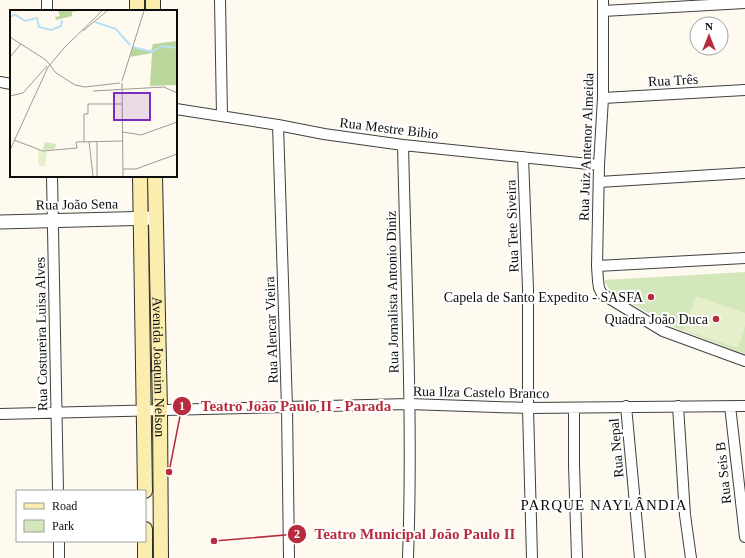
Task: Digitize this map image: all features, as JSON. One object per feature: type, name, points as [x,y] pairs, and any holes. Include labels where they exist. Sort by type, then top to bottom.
[{"type":"main road","points":[[136,0],[137,10]]},
{"type":"main road","name":"Avenida Joaquim Nelson","points":[[140,177],[145,490]]},
{"type":"main road","name":"Avenida Joaquim Nelson","points":[[155,177],[160,410],[161,558]]},
{"type":"main road","points":[[145,542],[145,558]]},
{"type":"street","points":[[220,0],[222,116]]},
{"type":"street","name":"Rua Juiz Antenor Almeida","points":[[603,0],[603,98],[599,165],[597,266],[599,288],[602,294],[663,331],[745,361]]},
{"type":"street","points":[[603,11],[745,3]]},
{"type":"street","points":[[0,82],[10,84]]},
{"type":"street","name":"Rua Três","points":[[603,98],[745,90]]},
{"type":"street","name":"Rua Mestre Bibio","points":[[177,109],[278,125],[324,134],[402,145],[599,165]]},
{"type":"street","name":"Rua Alencar Vieira","points":[[278,125],[287,407],[289,558]]},
{"type":"street","name":"Rua Jornalista Antonio Diniz","points":[[402,145],[409,404],[410,509],[408,558]]},
{"type":"street","name":"Rua Tete Siveira","points":[[523,157],[528,289],[528,408],[532,558]]},
{"type":"street","points":[[599,182],[745,173]]},
{"type":"street","name":"Rua Costureira Luisa Alves","points":[[52,177],[58,490]]},
{"type":"street","name":"Rua João Sena","points":[[0,222],[155,218]]},
{"type":"street","points":[[597,266],[745,258]]},
{"type":"street","name":"Rua Ilza Castelo Branco","points":[[0,414],[409,404],[528,408],[745,406]]},
{"type":"street","name":"Rua Nepal","points":[[626,406],[640,558]]},
{"type":"street","points":[[678,406],[685,515],[691,558]]},
{"type":"street","name":"Rua Seis B","points":[[730,406],[745,537]]},
{"type":"street","points":[[574,408],[577,558]]},
{"type":"street","points":[[59,542],[59,558]]},
{"type":"green space","points":[[745,272],[745,354],[668,325],[611,291],[603,280]]},
{"type":"green space","name":"Quadra João Duca","points":[[696,296],[745,313],[745,326],[738,348],[684,330]]},
{"type":"place","name":"Capela de Santo Expedito - SASFA","points":[[651,297]]},
{"type":"place","name":"Quadra João Duca","points":[[716,319]]},
{"type":"place","name":"Teatro João Paulo II - Parada","points":[[169,472]]},
{"type":"place","name":"Teatro Municipal João Paulo II","points":[[214,541]]},
{"type":"district","name":"PARQUE NAYLÂNDIA","points":[[604,505]]}]
